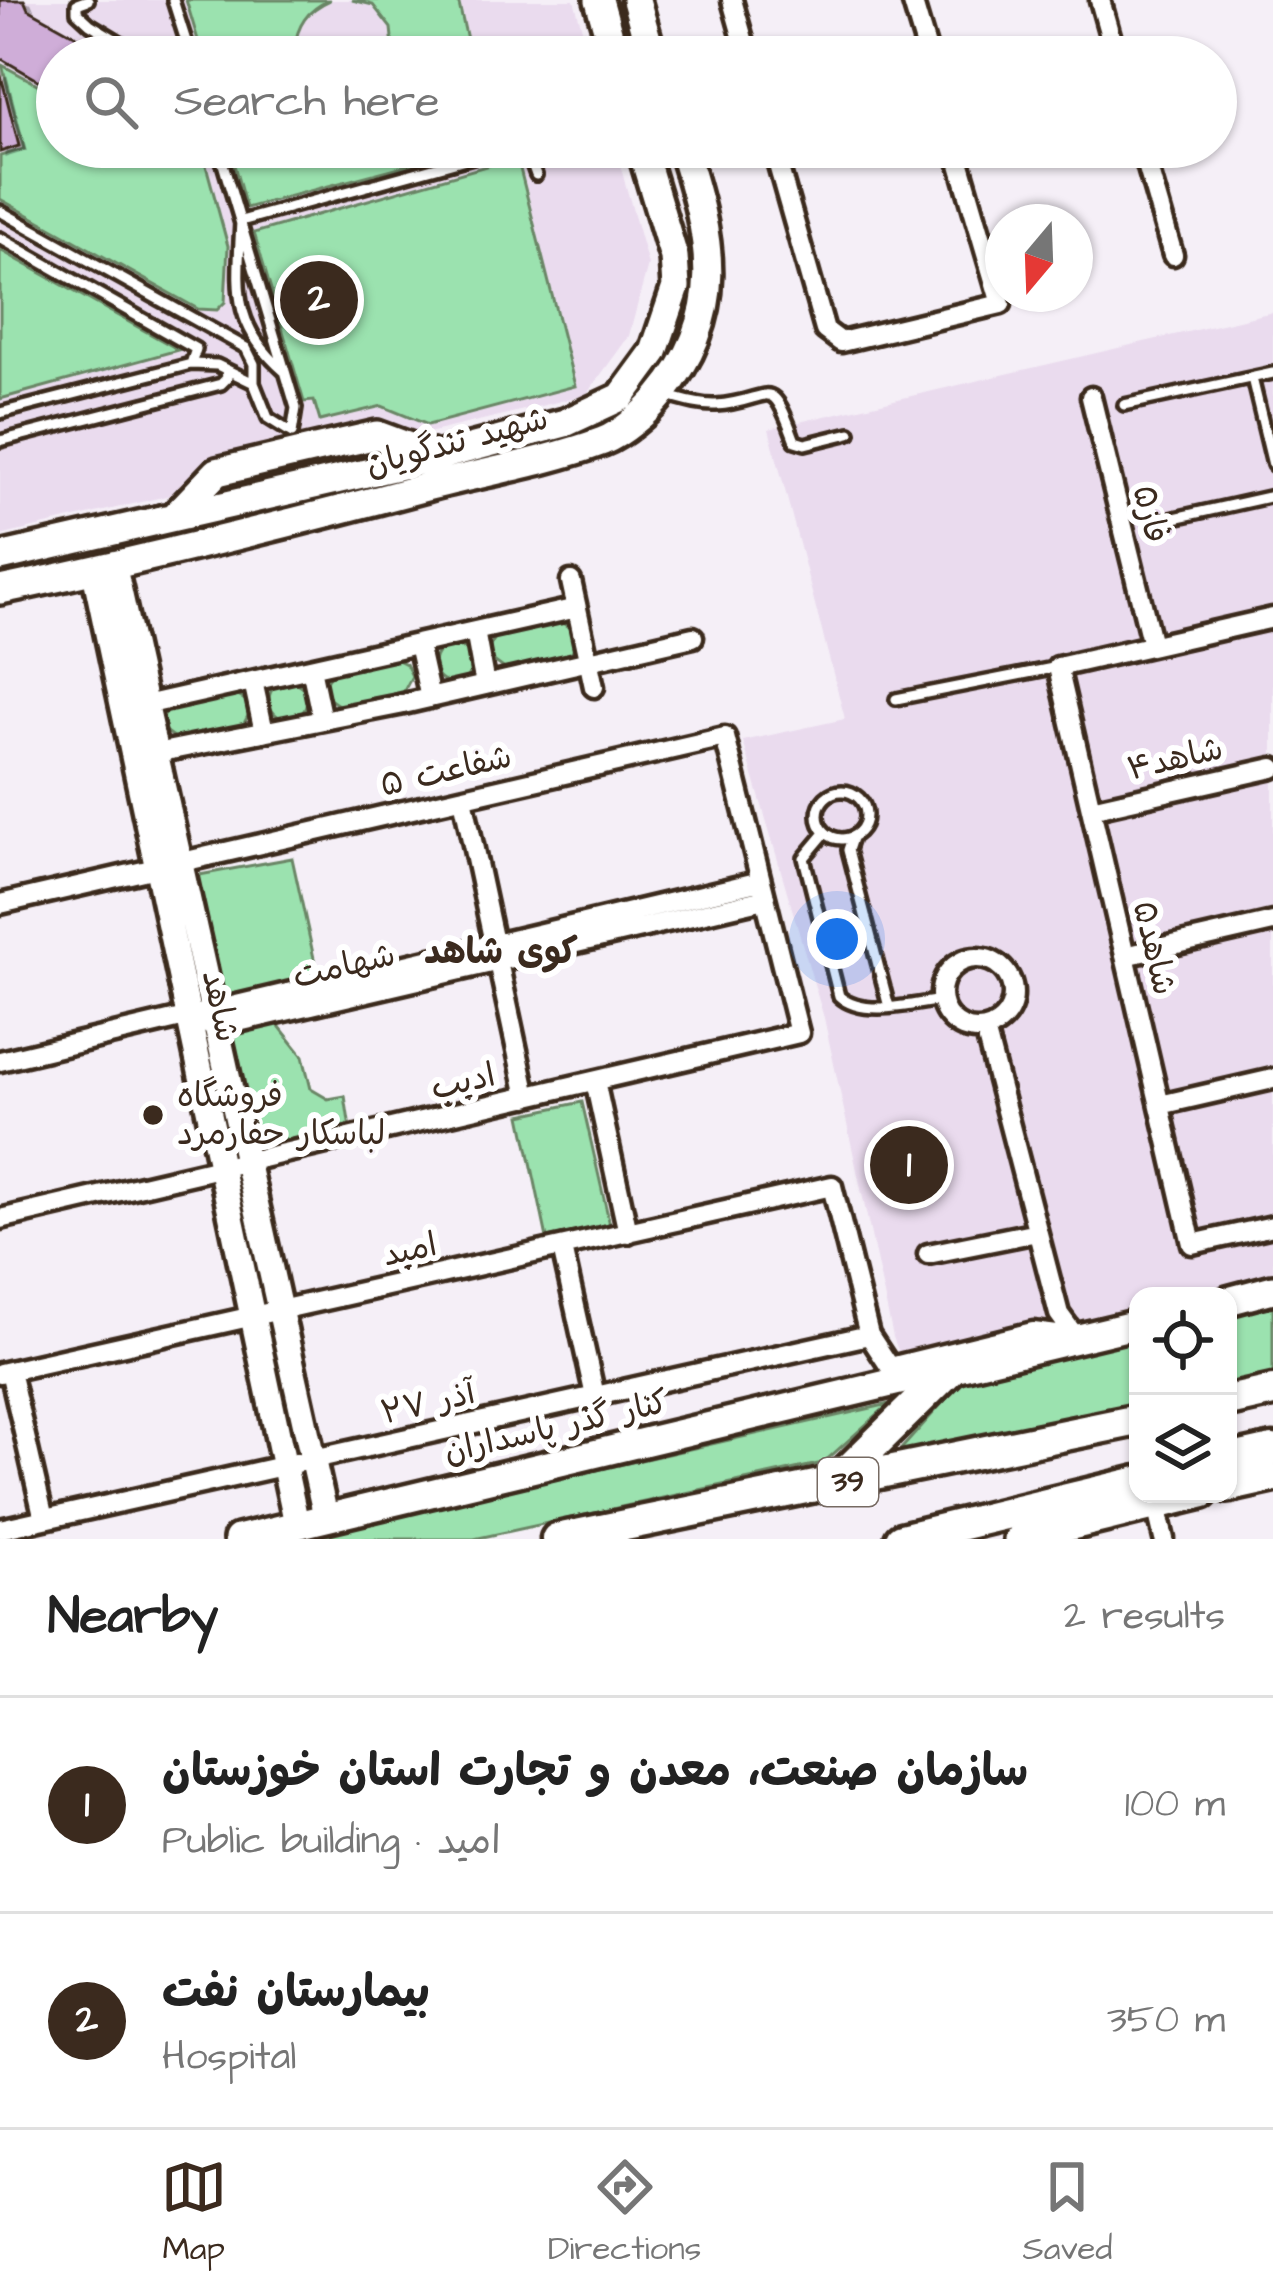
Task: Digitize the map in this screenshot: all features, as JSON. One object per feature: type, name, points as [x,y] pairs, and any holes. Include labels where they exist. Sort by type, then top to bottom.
[{"type":"highway","points":[[833,1485],[950,1370]]},
{"type":"highway","points":[[1237,1399],[1273,1391]]},
{"type":"highway","name":"39","points":[[557,1539],[1129,1422]]},
{"type":"highway","points":[[1237,1458],[1273,1450]]},
{"type":"highway","name":"39","points":[[901,1539],[1129,1496]]},
{"type":"main road","points":[[599,0],[609,36]]},
{"type":"main road","points":[[636,0],[646,36]]},
{"type":"main road","name":"شهید تندگویان","points":[[0,590],[315,517],[570,436],[621,397],[654,352],[676,287],[674,257],[647,168]]},
{"type":"main road","name":"شهید تندگویان","points":[[0,557],[436,458],[570,436],[607,440],[662,394],[690,350],[707,300],[710,254],[689,168]]},
{"type":"main road","points":[[674,257],[710,254]]},
{"type":"main road","points":[[173,518],[217,472],[288,428],[377,435],[436,458]]},
{"type":"main road","points":[[288,428],[315,517]]},
{"type":"main road","points":[[1237,1299],[1273,1289]]},
{"type":"main road","name":"کنار گذر پاسداران","points":[[238,1539],[1129,1326]]},
{"type":"main road","points":[[1237,1486],[1273,1478]]},
{"type":"main road","points":[[1018,1539],[1129,1499]]},
{"type":"street","points":[[732,0],[742,36]]},
{"type":"street","points":[[912,0],[922,36]]},
{"type":"street","points":[[1100,0],[1110,36]]},
{"type":"street","points":[[779,168],[825,330],[841,342],[1000,304],[961,168]]},
{"type":"street","points":[[1148,168],[1172,254]]},
{"type":"street","name":"فاز۵","points":[[1090,397],[1152,646]]},
{"type":"street","name":"شاهد","points":[[104,568],[156,753],[169,866]]},
{"type":"street","name":"شاهد","points":[[104,568],[169,866],[247,1163],[326,1518]]},
{"type":"street","points":[[571,580],[594,686]]},
{"type":"street","points":[[145,705],[577,608]]},
{"type":"street","points":[[1058,667],[1273,618]]},
{"type":"street","points":[[475,631],[485,685]]},
{"type":"street","points":[[156,753],[693,638]]},
{"type":"street","points":[[418,644],[430,698]]},
{"type":"street","name":"شاهد۵","points":[[1058,667],[1192,1244],[1273,1226]]},
{"type":"street","points":[[310,668],[322,720]]},
{"type":"street","points":[[253,681],[264,732]]},
{"type":"street","name":"شفاعت ۵","points":[[0,904],[725,737],[763,890]]},
{"type":"street","name":"شاهد۴","points":[[1091,809],[1273,768]]},
{"type":"street","points":[[463,798],[527,1097]]},
{"type":"street","name":"شهامت","points":[[0,1061],[763,890]]},
{"type":"street","name":"ادیب","points":[[0,1219],[799,1033],[763,890]]},
{"type":"street","points":[[1125,956],[1273,922]]},
{"type":"street","points":[[976,957],[996,962],[1010,977],[1014,998],[1006,1017],[986,1030],[969,1029],[951,1019],[941,1000],[944,980],[956,964],[976,957]]},
{"type":"street","name":"شاهد","points":[[206,1017],[221,1168],[297,1526]]},
{"type":"street","points":[[986,1030],[1059,1314],[1078,1340]]},
{"type":"street","points":[[1160,1105],[1273,1079]]},
{"type":"street","points":[[596,1081],[628,1233]]},
{"type":"street","name":"امید","points":[[5,1372],[832,1186],[869,1335]]},
{"type":"street","points":[[928,1254],[1037,1232]]},
{"type":"street","points":[[562,1248],[595,1396]]},
{"type":"street","points":[[869,1335],[890,1367],[1033,1332],[1078,1340]]},
{"type":"street","name":"آذر ۲۷","points":[[0,1529],[869,1335]]},
{"type":"street","points":[[5,1372],[44,1519]]},
{"type":"street","points":[[1151,1503],[1164,1539]]},
{"type":"lane","points":[[88,0],[77,4],[77,12],[114,36]]},
{"type":"lane","points":[[173,0],[184,36]]},
{"type":"lane","points":[[225,168],[285,372],[288,428]]},
{"type":"lane","points":[[241,221],[433,168]]},
{"type":"lane","points":[[534,168],[536,175]]},
{"type":"lane","points":[[0,211],[246,348],[254,364],[254,383]]},
{"type":"lane","points":[[241,221],[238,301],[248,333],[285,372]]},
{"type":"lane","points":[[0,238],[196,350],[191,364]]},
{"type":"lane","points":[[0,413],[191,364],[226,370],[254,383],[288,428]]},
{"type":"lane","points":[[0,441],[221,384],[227,378],[226,370]]},
{"type":"lane","points":[[1124,405],[1273,373]]},
{"type":"lane","points":[[1252,378],[1273,465]]},
{"type":"lane","points":[[662,394],[716,405],[760,393],[772,395],[781,402],[795,441],[805,445],[850,433]]},
{"type":"lane","points":[[1152,523],[1273,496]]},
{"type":"lane","points":[[896,699],[1058,667]]},
{"type":"lane","points":[[839,790],[854,793],[864,802],[863,830],[852,838],[838,840],[825,833],[818,821],[818,807],[839,790]]},
{"type":"lane","points":[[825,833],[804,858],[839,996],[848,1004],[889,1007],[941,1000]]},
{"type":"lane","points":[[852,838],[848,850],[889,1007]]},
{"type":"shaded area","points":[[0,0],[574,0],[584,36],[36,36],[36,168],[621,168],[648,265],[629,336],[586,395],[0,536]]},
{"type":"shaded area","points":[[1273,312],[1273,1274],[1221,1287],[1129,1287],[1129,1310],[904,1366],[893,1337],[824,1018],[743,741],[845,719],[769,429]]},
{"type":"green space","points":[[186,0],[330,0],[304,19],[297,36],[197,36]]},
{"type":"green space","points":[[352,0],[458,0],[466,36],[392,36],[373,5]]},
{"type":"green space","points":[[2,65],[36,84],[36,168],[207,168],[228,246],[225,302],[217,310],[198,309],[0,199],[0,156],[24,149]]},
{"type":"green space","points":[[235,168],[396,168],[246,208]]},
{"type":"green space","points":[[479,168],[520,168],[575,386],[428,425],[382,406],[320,421],[314,401],[304,402],[254,233]]},
{"type":"green space","points":[[0,250],[172,346],[178,350],[0,399]]},
{"type":"green space","points":[[560,621],[575,632],[576,645],[569,656],[506,670],[491,659],[490,646],[497,635]]},
{"type":"green space","points":[[453,645],[466,651],[472,664],[466,677],[453,683],[440,677],[434,664],[440,651]]},
{"type":"green space","points":[[394,658],[406,664],[412,676],[403,693],[341,707],[325,696],[324,683],[332,672]]},
{"type":"green space","points":[[288,681],[301,687],[307,700],[301,713],[288,719],[275,713],[269,700],[275,687]]},
{"type":"green space","points":[[233,693],[245,700],[250,712],[241,729],[179,741],[163,729],[163,716],[171,706]]},
{"type":"green space","points":[[292,858],[319,981],[225,1002],[194,876]]},
{"type":"green space","points":[[272,1017],[303,1056],[311,1089],[328,1099],[345,1096],[351,1135],[259,1158],[230,1027]]},
{"type":"green space","points":[[582,1102],[610,1225],[547,1238],[521,1115]]},
{"type":"green space","points":[[1273,1302],[1273,1374],[1237,1382],[1237,1312]]},
{"type":"green space","points":[[1129,1338],[1129,1405],[894,1457],[962,1381]]},
{"type":"green space","points":[[889,1404],[823,1463],[474,1539],[291,1539]]},
{"type":"building","points":[[0,0],[24,0],[28,9],[77,36],[36,36],[36,79],[0,58]]},
{"type":"building","points":[[0,72],[19,146],[0,152]]},
{"type":"place","name":"بیمارستان نفت","points":[[319,300]]},
{"type":"place","name":"فروشگاه لباسکار حفارمرد","points":[[153,1115]]},
{"type":"place","name":"سازمان صنعت، معدن و تجارت استان خوزستان","points":[[909,1165]]},
{"type":"district","name":"کوی شاهد","points":[[501,952]]}]
